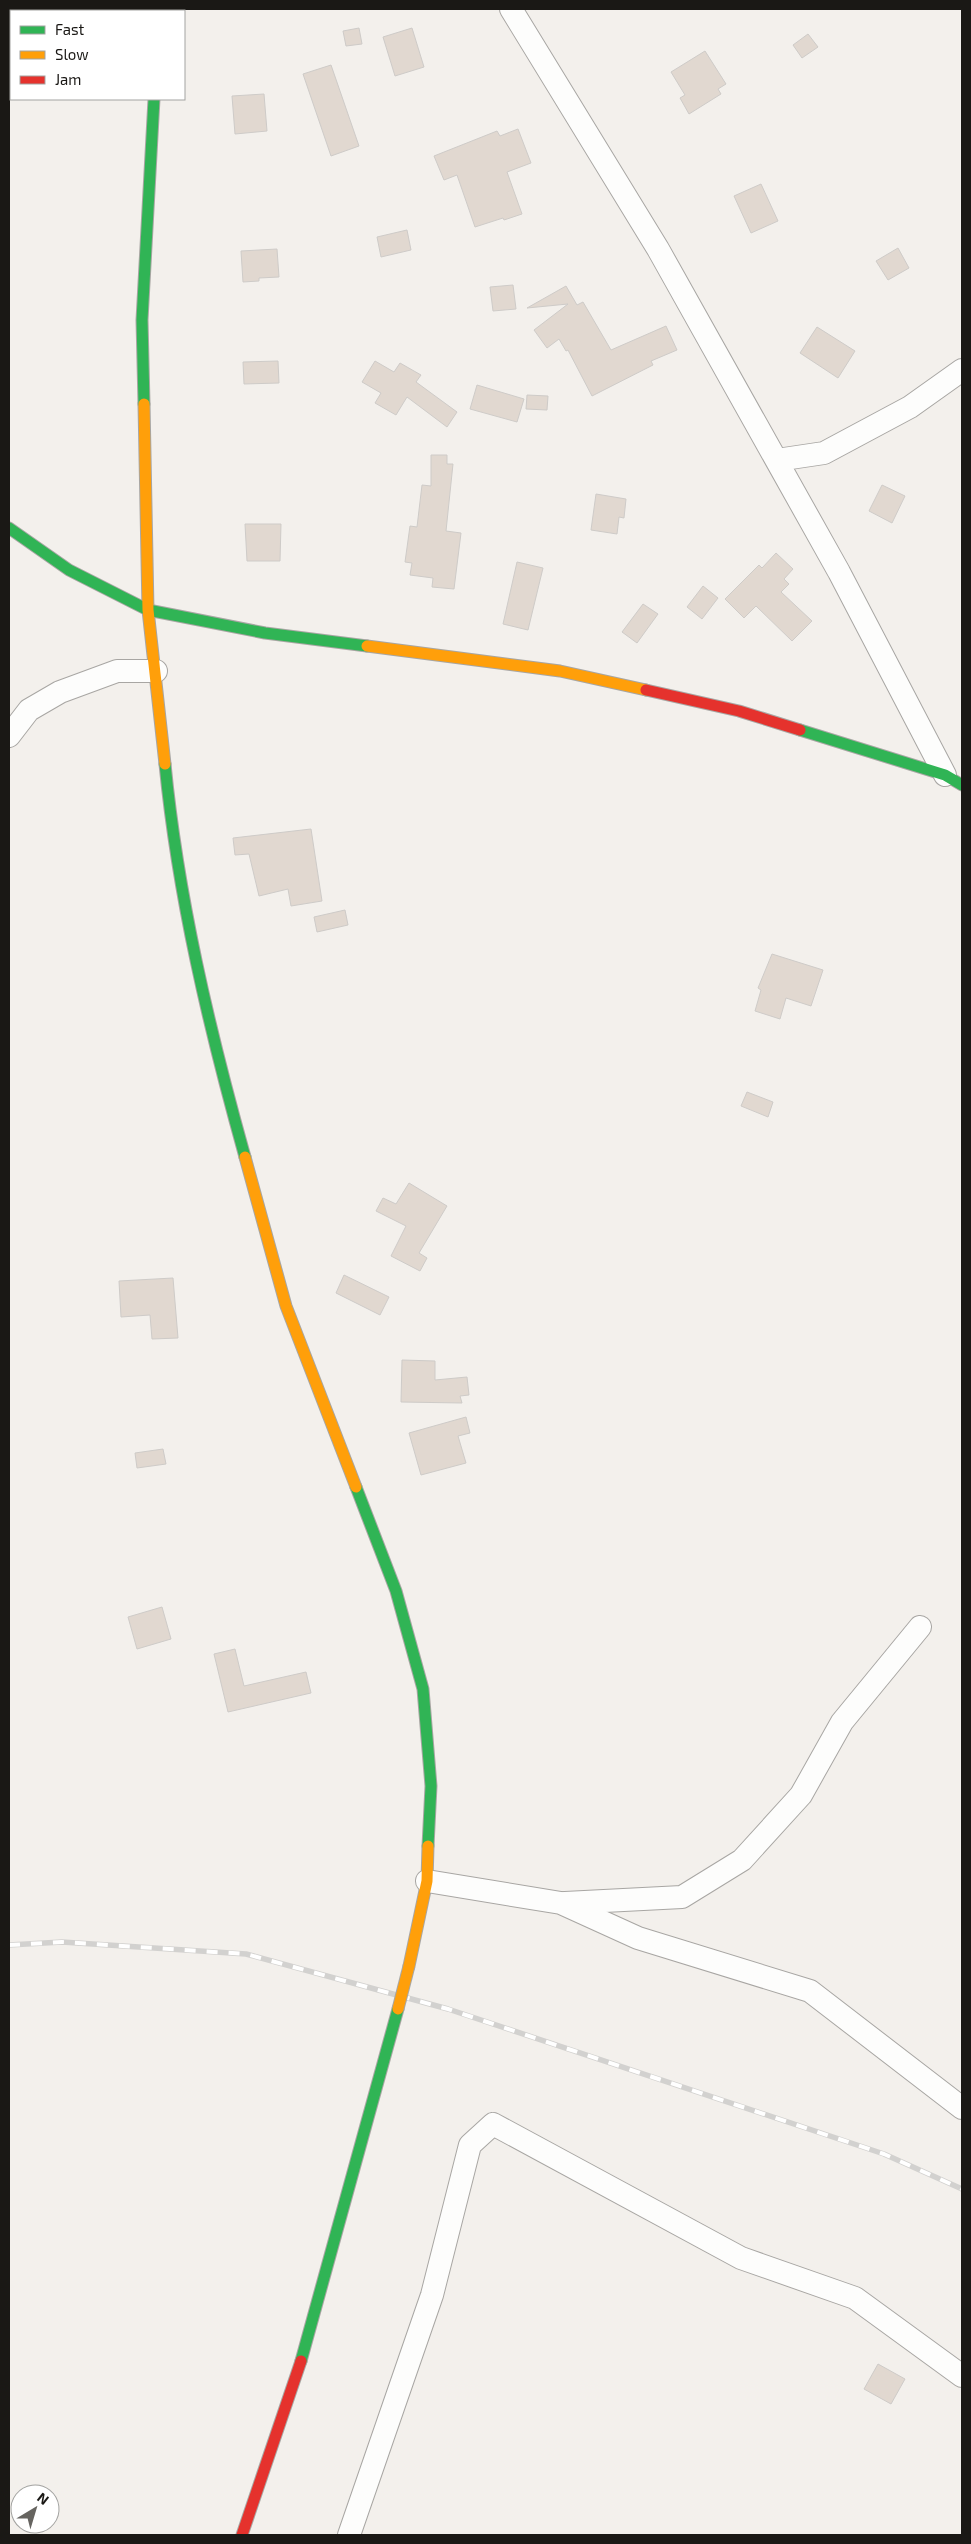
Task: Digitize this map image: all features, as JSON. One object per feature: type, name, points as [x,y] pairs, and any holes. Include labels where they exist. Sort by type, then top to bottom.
[{"type":"main road","points":[[154,100],[142,320],[148,610],[172,835],[215,1049],[286,1306],[396,1591],[423,1689],[432,1786],[427,1881],[409,1966],[300,2366],[242,2535]]},
{"type":"main road","points":[[9,528],[70,570],[148,610],[265,633],[560,671],[739,711],[953,780]]},
{"type":"street","points":[[511,9],[658,249],[777,460],[953,780]]},
{"type":"street","points":[[777,460],[824,453],[910,407],[962,370]]},
{"type":"street","points":[[9,736],[29,710],[60,692],[117,671],[156,671]]},
{"type":"street","points":[[427,1881],[561,1903],[682,1897],[742,1860],[801,1795],[842,1722],[920,1627]]},
{"type":"street","points":[[561,1903],[638,1938],[810,1991],[962,2108]]},
{"type":"street","points":[[350,2535],[432,2295],[470,2145],[493,2124],[740,2258],[855,2298],[962,2376]]},
{"type":"building","points":[[359,28],[362,44],[346,46],[343,31]]},
{"type":"building","points":[[412,28],[424,67],[395,76],[383,37]]},
{"type":"building","points":[[808,34],[818,47],[802,58],[793,45]]},
{"type":"building","points":[[705,51],[726,84],[718,89],[721,94],[689,114],[680,98],[685,95],[671,72]]},
{"type":"building","points":[[331,65],[359,146],[331,156],[303,74]]},
{"type":"building","points":[[264,94],[267,131],[235,134],[232,96]]},
{"type":"building","points":[[518,129],[531,163],[507,172],[522,214],[475,227],[457,175],[444,180],[434,156],[497,131],[500,136]]},
{"type":"building","points":[[761,184],[778,221],[751,233],[734,196]]},
{"type":"building","points":[[407,230],[411,250],[381,257],[377,237]]},
{"type":"building","points":[[898,248],[909,268],[888,280],[876,261]]},
{"type":"building","points":[[277,249],[279,277],[259,278],[259,281],[243,282],[241,251]]},
{"type":"building","points":[[513,285],[516,309],[493,311],[490,287]]},
{"type":"building","points":[[566,286],[577,305],[583,302],[611,350],[666,326],[677,350],[651,361],[653,365],[592,396],[568,350],[566,351],[559,339],[547,348],[534,330],[568,304],[527,308]]},
{"type":"building","points":[[817,327],[855,351],[838,378],[800,353]]},
{"type":"building","points":[[278,361],[279,383],[244,384],[243,362]]},
{"type":"building","points":[[375,361],[394,372],[400,363],[421,375],[416,382],[457,412],[447,427],[407,397],[396,415],[375,403],[381,393],[362,382]]},
{"type":"building","points":[[477,385],[524,399],[517,422],[470,409]]},
{"type":"building","points":[[527,395],[548,396],[547,410],[526,409]]},
{"type":"building","points":[[431,455],[447,455],[447,464],[453,464],[446,531],[461,533],[454,589],[432,587],[433,578],[410,575],[412,563],[405,562],[410,526],[417,527],[422,485],[431,486]]},
{"type":"building","points":[[882,485],[905,496],[892,523],[869,511]]},
{"type":"building","points":[[596,494],[626,499],[624,518],[619,517],[617,534],[591,530]]},
{"type":"building","points":[[245,524],[281,524],[280,561],[247,561]]},
{"type":"building","points":[[776,553],[793,569],[784,579],[789,584],[781,592],[812,621],[792,641],[756,606],[744,618],[725,599],[759,565],[762,568]]},
{"type":"building","points":[[517,562],[543,568],[528,630],[503,624]]},
{"type":"building","points":[[703,586],[718,598],[702,619],[687,607]]},
{"type":"building","points":[[643,604],[658,614],[637,643],[622,632]]},
{"type":"building","points":[[311,829],[322,901],[291,906],[288,889],[259,896],[249,854],[235,855],[233,838]]},
{"type":"building","points":[[345,910],[348,925],[317,932],[314,917]]},
{"type":"building","points":[[772,954],[823,970],[811,1006],[786,998],[780,1019],[755,1011],[761,990],[758,988]]},
{"type":"building","points":[[747,1092],[773,1102],[768,1117],[741,1106]]},
{"type":"building","points":[[409,1183],[447,1206],[419,1253],[427,1258],[420,1271],[391,1256],[406,1226],[376,1211],[383,1198],[396,1204]]},
{"type":"building","points":[[344,1275],[389,1297],[380,1315],[336,1293]]},
{"type":"building","points":[[173,1278],[178,1338],[152,1339],[150,1315],[121,1317],[119,1281]]},
{"type":"building","points":[[402,1360],[435,1361],[435,1380],[467,1377],[469,1395],[460,1396],[462,1403],[401,1402]]},
{"type":"building","points":[[466,1417],[470,1433],[458,1436],[466,1463],[421,1475],[409,1433]]},
{"type":"building","points":[[163,1449],[166,1464],[137,1468],[135,1453]]},
{"type":"building","points":[[162,1607],[171,1639],[137,1649],[128,1617]]},
{"type":"building","points":[[235,1649],[244,1686],[306,1672],[311,1693],[228,1712],[214,1654]]},
{"type":"building","points":[[878,2364],[905,2379],[891,2404],[864,2389]]},
{"type":"railway","points":[[9,1945],[62,1942],[246,1954],[448,2009],[884,2154],[962,2189]]},
{"type":"traffic: fast","points":[[144,404],[142,320],[154,100]]},
{"type":"traffic: fast","points":[[9,528],[69,570],[148,610],[265,633],[367,646]]},
{"type":"traffic: fast","points":[[800,730],[945,775],[962,785]]},
{"type":"traffic: fast","points":[[165,764],[178,863],[196,962],[219,1060],[245,1157]]},
{"type":"traffic: fast","points":[[356,1487],[396,1591],[423,1689],[431,1786],[428,1846]]},
{"type":"traffic: fast","points":[[301,2361],[398,2009]]},
{"type":"traffic: slow","points":[[144,404],[148,610],[165,764]]},
{"type":"traffic: slow","points":[[367,646],[560,671],[646,690]]},
{"type":"traffic: slow","points":[[245,1157],[286,1306],[356,1487]]},
{"type":"traffic: slow","points":[[409,1966],[427,1881],[428,1846]]},
{"type":"traffic: slow","points":[[398,2009],[409,1966]]},
{"type":"traffic: jam","points":[[646,690],[739,711],[800,730]]},
{"type":"traffic: jam","points":[[242,2535],[301,2361]]}]
